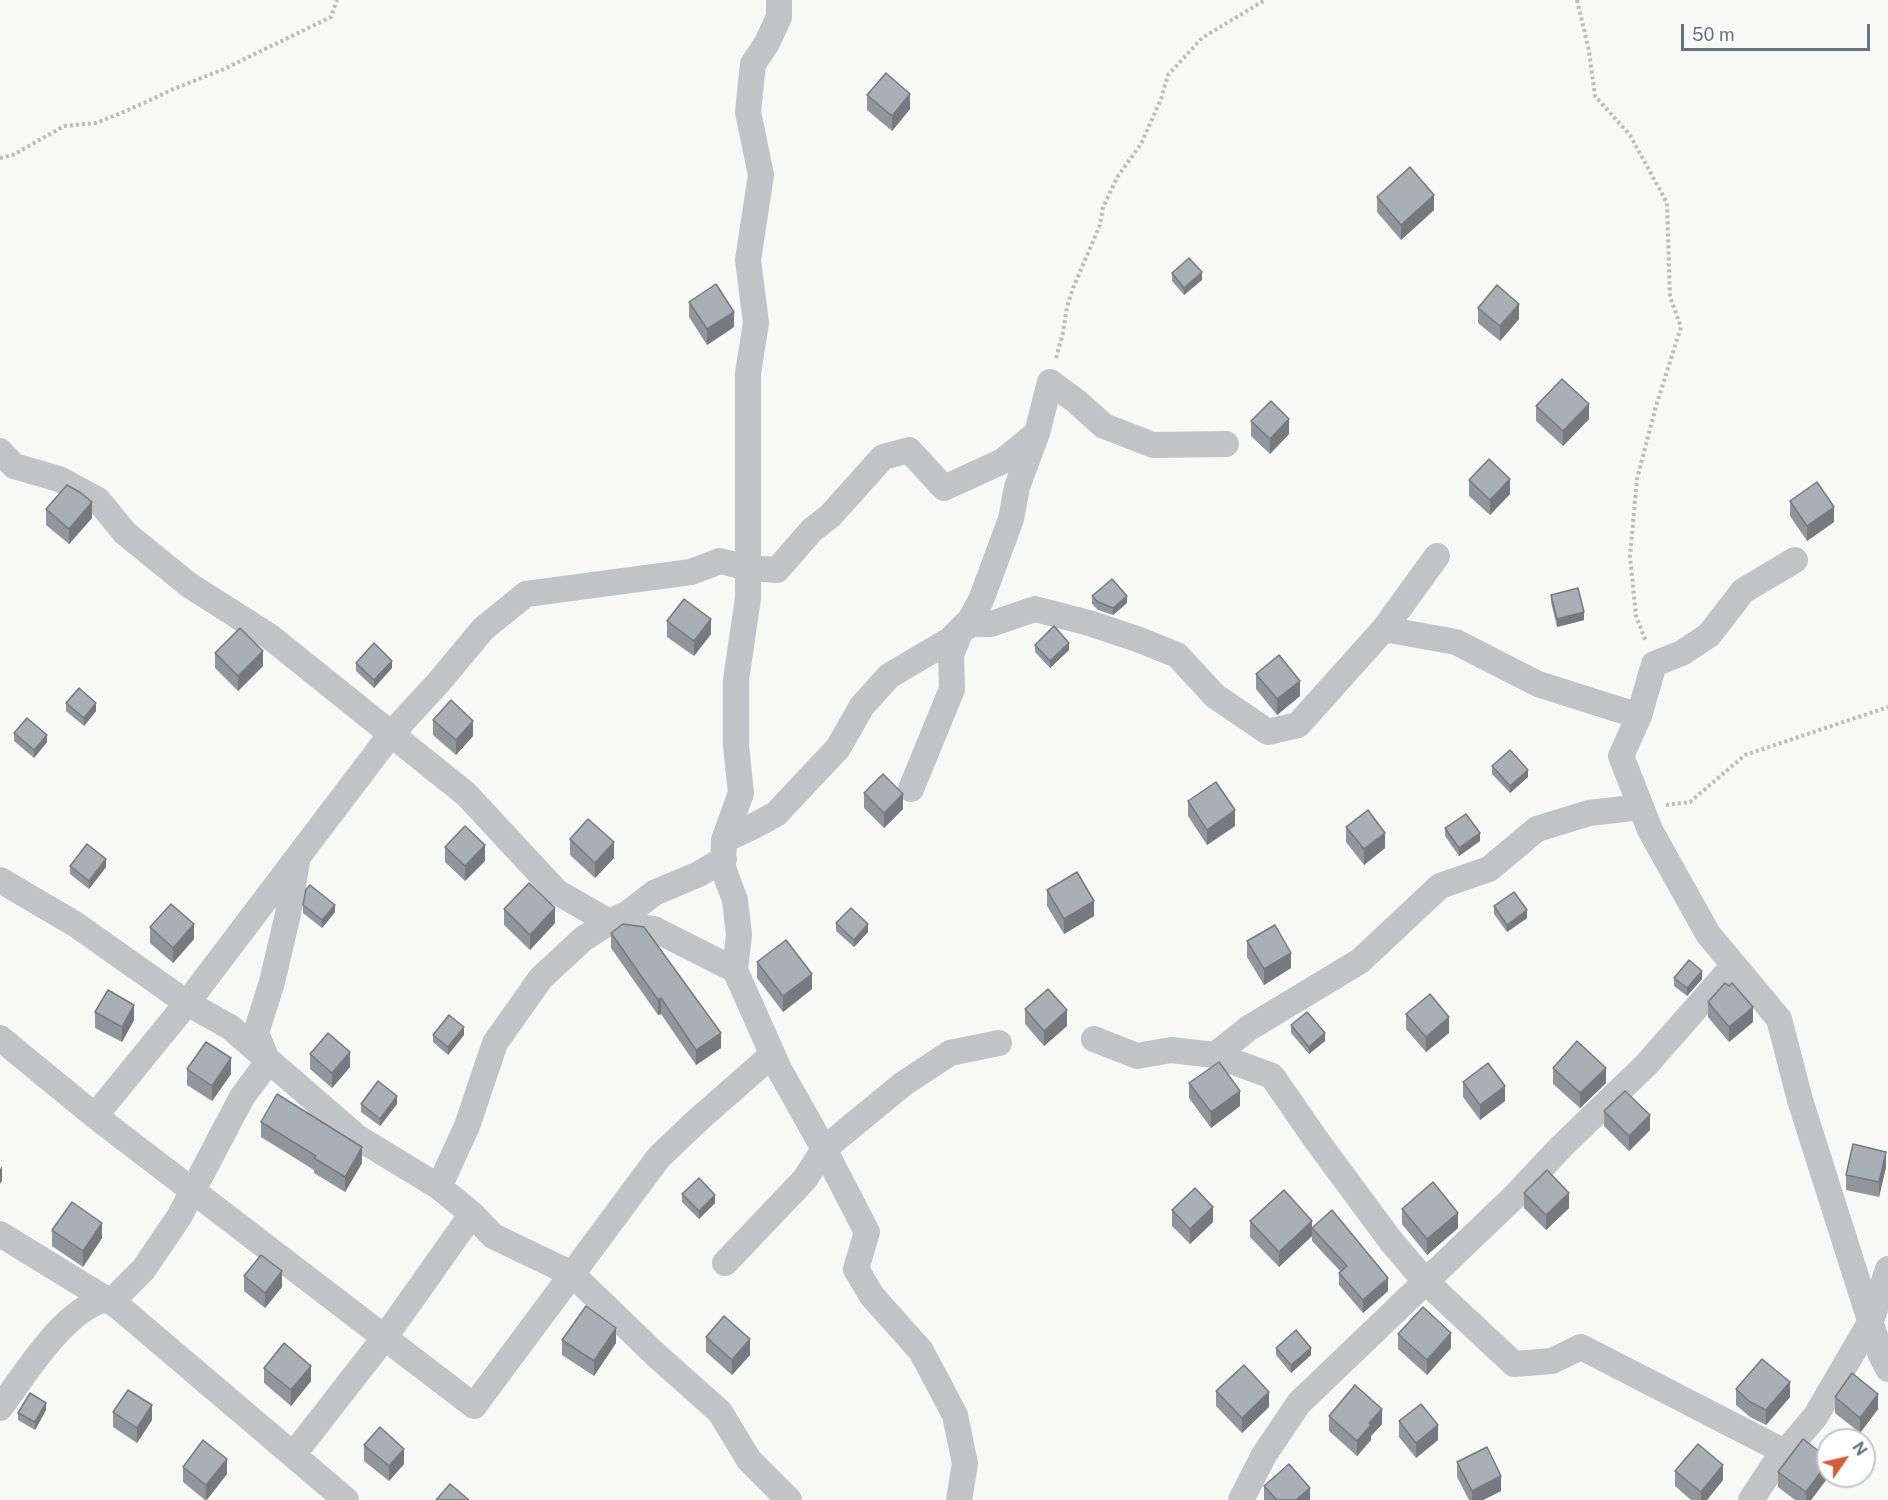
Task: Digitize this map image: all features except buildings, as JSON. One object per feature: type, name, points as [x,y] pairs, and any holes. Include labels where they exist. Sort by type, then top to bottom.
[{"type":"street","points":[[779,0],[779,17],[767,43],[753,64],[748,112],[761,175],[748,260],[756,323],[748,373],[748,598],[736,681],[736,746],[741,793],[724,849],[723,868],[735,900],[739,935],[735,970],[772,1055],[867,1233],[856,1269],[872,1296],[921,1351],[955,1415],[965,1464],[959,1500]]},
{"type":"street","points":[[439,1187],[467,1126],[495,1043],[541,978],[583,939],[610,921],[627,914],[654,893],[699,874],[724,849],[750,828],[776,814],[838,748],[862,706],[889,676],[950,640],[970,620],[981,600],[1011,519],[1017,487],[1037,433],[1050,381],[1104,426],[1153,445],[1226,444]]},
{"type":"street","points":[[95,1116],[187,1002],[391,734],[483,629],[526,594],[691,572],[720,561],[748,568],[777,570],[812,530],[830,516],[883,457],[909,450],[944,488],[1004,461],[1037,433]]},
{"type":"street","points":[[0,451],[14,466],[59,479],[98,500],[125,533],[189,585],[269,636],[466,794],[556,892],[604,919],[654,929],[735,970]]},
{"type":"street","points":[[911,789],[952,688],[951,655],[961,630],[972,624],[991,624],[1035,609],[1098,626],[1177,655],[1215,696],[1268,732],[1298,726],[1384,629],[1437,556]]},
{"type":"street","points":[[1795,560],[1743,591],[1709,635],[1682,653],[1654,664],[1639,716],[1621,756],[1650,830],[1708,934],[1779,1019],[1800,1100],[1881,1355],[1888,1369]]},
{"type":"street","points":[[1384,629],[1456,642],[1538,684],[1639,716]]},
{"type":"street","points":[[1589,813],[1629,777]]},
{"type":"street","points":[[1215,1055],[1249,1028],[1360,960],[1440,886],[1490,869],[1537,829],[1589,813],[1641,807]]},
{"type":"street","points":[[268,1062],[256,1033],[272,982],[288,914],[297,859]]},
{"type":"street","points":[[0,880],[75,924],[187,1002],[230,1027],[357,1137],[439,1187],[494,1236],[572,1274],[656,1355],[720,1412],[749,1460],[789,1500]]},
{"type":"street","points":[[1241,1500],[1264,1455],[1299,1403],[1515,1196],[1646,1065],[1734,964]]},
{"type":"street","points":[[0,1038],[95,1116],[474,1406],[659,1157],[772,1055]]},
{"type":"street","points":[[1094,1039],[1137,1056],[1171,1050],[1215,1055],[1272,1076],[1391,1241],[1425,1281],[1514,1364],[1552,1361],[1581,1347],[1785,1452]]},
{"type":"street","points":[[725,1263],[805,1179],[824,1149],[903,1084],[950,1053],[999,1043]]},
{"type":"street","points":[[0,1408],[59,1330],[81,1310],[104,1298],[116,1297],[143,1270],[179,1217],[242,1097],[268,1062]]},
{"type":"street","points":[[293,1455],[385,1337],[472,1214]]},
{"type":"street","points":[[0,1234],[119,1307],[346,1500]]},
{"type":"street","points":[[1751,1500],[1774,1465],[1815,1418],[1871,1321],[1888,1269]]},
{"type":"path","points":[[0,158],[14,155],[64,126],[96,123],[224,69],[332,17],[337,0]]},
{"type":"path","points":[[1050,381],[1063,333],[1067,307],[1100,225],[1103,207],[1118,176],[1141,144],[1161,99],[1168,75],[1202,39],[1265,0]]},
{"type":"path","points":[[1577,0],[1589,51],[1595,96],[1630,135],[1667,203],[1670,297],[1681,327],[1656,406],[1638,479],[1630,556],[1636,616],[1654,664]]},
{"type":"path","points":[[1641,807],[1690,802],[1746,755],[1888,707]]}]
